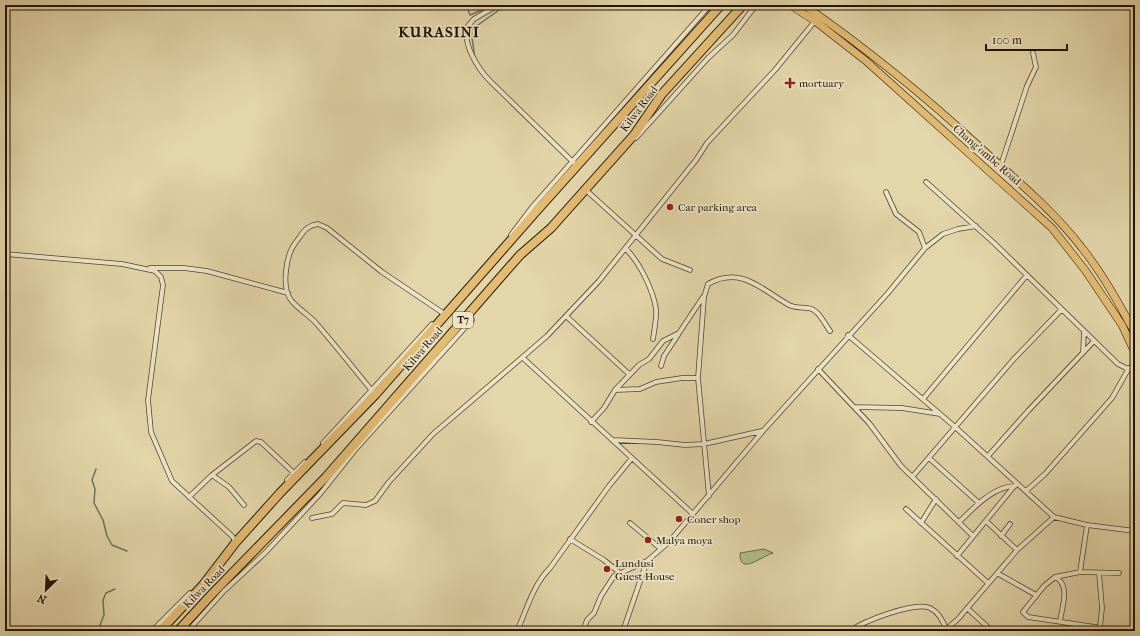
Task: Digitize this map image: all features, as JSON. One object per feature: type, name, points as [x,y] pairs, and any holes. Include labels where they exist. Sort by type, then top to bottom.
[{"type":"highway","name":"Kilwa Road","points":[[160,631],[203,585],[236,541],[295,474],[373,393],[445,314],[574,163],[721,5]]},
{"type":"highway","name":"Kilwa Road","points":[[178,631],[326,477],[520,255],[551,228],[634,135],[662,94],[743,5]]},
{"type":"main road","name":"Chang'ombe Road","points":[[804,5],[881,61],[956,124],[1049,210],[1082,247],[1104,279],[1135,333]]},
{"type":"main road","name":"Chang'ombe Road","points":[[792,6],[815,21],[866,61],[1052,228],[1086,270],[1122,325],[1135,353]]},
{"type":"street","points":[[498,5],[474,18],[467,27],[467,37],[479,67],[490,81],[574,163],[710,5]]},
{"type":"street","points":[[690,270],[662,260],[585,189],[684,84],[732,36],[756,5]]},
{"type":"street","points":[[786,5],[792,6]]},
{"type":"street","points":[[312,518],[332,514],[343,503],[366,505],[374,501],[389,482],[433,434],[523,358],[566,316],[626,249],[696,160],[707,143],[775,70],[815,21]]},
{"type":"street","points":[[1001,165],[1027,86],[1036,67],[1033,52]]},
{"type":"street","points":[[926,182],[976,226],[1118,364],[1124,368],[1135,368]]},
{"type":"street","points":[[886,192],[896,214],[919,232],[925,248]]},
{"type":"street","points":[[373,393],[336,346],[314,321],[291,300],[288,294],[285,274],[290,249],[306,228],[318,224],[327,228],[382,272],[445,314]]},
{"type":"street","points":[[583,631],[587,620],[594,613],[607,586],[614,576],[647,561],[669,542],[763,431],[848,335],[888,293],[925,248],[943,234],[976,226]]},
{"type":"street","points":[[626,249],[640,267],[654,299],[656,311],[653,339]]},
{"type":"street","points":[[5,254],[122,264],[155,271],[161,277],[163,285],[148,400],[151,432],[172,481],[236,541],[194,590],[152,631]]},
{"type":"street","points":[[142,268],[184,268],[207,271],[288,294]]},
{"type":"street","points":[[923,399],[1027,275]]},
{"type":"street","points":[[709,496],[698,378],[704,297],[708,284],[734,276],[746,279],[794,308],[809,308],[816,312],[830,331]]},
{"type":"street","points":[[661,366],[664,356],[704,297]]},
{"type":"street","points":[[913,476],[954,426],[1012,360],[1061,310]]},
{"type":"street","points":[[188,631],[224,591],[266,552],[324,490],[354,450],[472,320],[469,313]]},
{"type":"street","points":[[566,316],[629,374]]},
{"type":"street","points":[[1083,353],[1084,331]]},
{"type":"street","points":[[591,422],[604,408],[615,390],[629,374],[639,365],[649,360],[663,341],[679,333]]},
{"type":"street","points":[[848,335],[988,456],[1016,485],[1026,491],[1054,517],[1086,525],[1135,531]]},
{"type":"street","points":[[988,456],[1028,410],[1094,341]]},
{"type":"street","points":[[523,358],[693,514]]},
{"type":"street","points":[[1026,491],[1045,474],[1112,398],[1129,368]]},
{"type":"street","points":[[818,369],[854,407],[901,466],[973,536]]},
{"type":"street","points":[[615,390],[640,389],[656,382],[682,378],[698,378]]},
{"type":"street","points":[[854,407],[914,409],[940,414]]},
{"type":"street","points":[[612,440],[658,442],[685,446],[704,444],[763,431]]},
{"type":"street","points":[[190,497],[212,475],[253,442],[258,441],[295,474]]},
{"type":"street","points":[[517,631],[538,583],[618,473],[632,458]]},
{"type":"street","points":[[929,458],[979,503]]},
{"type":"street","points":[[212,475],[229,487],[244,505]]},
{"type":"street","points":[[959,522],[979,503],[998,490],[1016,485]]},
{"type":"street","points":[[957,556],[1016,485]]},
{"type":"street","points":[[922,523],[936,499]]},
{"type":"street","points":[[906,509],[988,583]]},
{"type":"street","points":[[850,631],[868,620],[923,606],[934,610],[941,617],[946,630],[958,619],[1017,550],[1054,517]]},
{"type":"street","points":[[986,521],[1017,550]]},
{"type":"street","points":[[630,523],[661,549]]},
{"type":"street","points":[[1001,536],[1010,524]]},
{"type":"street","points":[[1080,572],[1086,525]]},
{"type":"street","points":[[570,539],[604,560],[620,573]]},
{"type":"street","points":[[623,631],[647,561]]},
{"type":"street","points":[[1119,572],[1080,572],[1055,577],[1050,580],[1024,609],[1025,615],[1122,631]]},
{"type":"street","points":[[1099,572],[1102,608],[1100,627]]},
{"type":"street","points":[[998,573],[1036,595]]},
{"type":"street","points":[[1055,577],[1061,580],[1064,587],[1060,621]]},
{"type":"street","points":[[967,608],[992,631]]},
{"type":"green space","points":[[764,549],[773,553],[752,563],[743,563],[741,560],[740,553]]},
{"type":"waterway","points":[[466,5],[470,15],[494,5]]},
{"type":"waterway","points":[[475,59],[471,30],[506,5]]},
{"type":"waterway","points":[[96,469],[92,480],[95,489],[94,503],[103,520],[107,536],[112,545],[127,551]]},
{"type":"waterway","points":[[103,631],[100,625],[104,615],[103,600],[106,593],[115,589]]},
{"type":"place","name":"mortuary","points":[[790,83]]},
{"type":"place","name":"Car parking area","points":[[670,207]]},
{"type":"place","name":"Coner shop","points":[[679,519]]},
{"type":"place","name":"Malya moya","points":[[648,540]]},
{"type":"place","name":"Lundusi Guest House","points":[[607,569]]},
{"type":"district","name":"KURASINI","points":[[439,32]]}]
